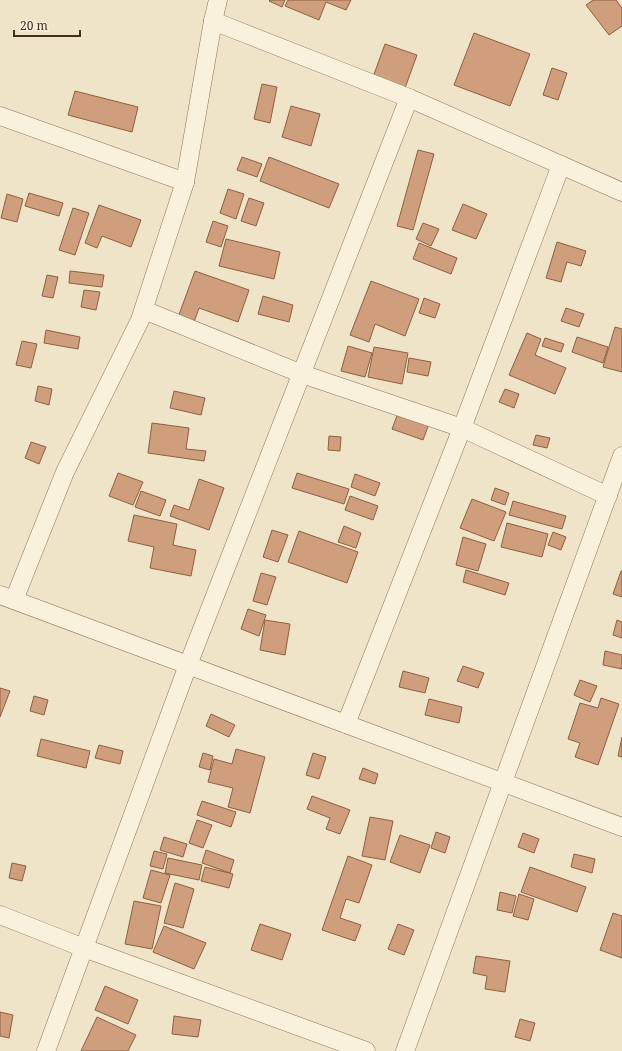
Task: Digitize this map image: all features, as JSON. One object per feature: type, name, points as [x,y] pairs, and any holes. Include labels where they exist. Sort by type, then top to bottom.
[{"type":"street","points":[[218,0],[185,182],[144,310],[65,472],[7,597],[622,827]]},
{"type":"street","points":[[213,21],[409,98],[622,192]]},
{"type":"street","points":[[46,1051],[188,665],[409,98]]},
{"type":"street","points":[[0,116],[185,182]]},
{"type":"street","points":[[346,724],[462,428],[561,165]]},
{"type":"street","points":[[144,310],[302,374],[462,428],[608,496]]},
{"type":"street","points":[[405,1051],[622,456]]},
{"type":"street","points":[[0,915],[84,948],[366,1051]]},
{"type":"building","points":[[285,0],[282,7],[269,1]]},
{"type":"building","points":[[288,0],[351,0],[346,10],[326,2],[319,20],[285,6]]},
{"type":"building","points":[[593,0],[616,0],[622,8],[622,26],[609,35],[586,5]]},
{"type":"building","points":[[474,33],[530,54],[510,106],[454,85]]},
{"type":"building","points":[[385,44],[417,55],[405,88],[373,77]]},
{"type":"building","points":[[552,68],[567,73],[558,100],[543,95]]},
{"type":"building","points":[[262,84],[277,87],[270,123],[254,119]]},
{"type":"building","points":[[75,91],[138,107],[132,132],[68,115]]},
{"type":"building","points":[[291,106],[320,114],[311,146],[282,137]]},
{"type":"building","points":[[418,150],[434,154],[413,230],[397,226]]},
{"type":"building","points":[[242,157],[262,164],[257,177],[237,170]]},
{"type":"building","points":[[269,157],[339,184],[329,208],[260,181]]},
{"type":"building","points":[[228,189],[244,194],[236,219],[220,213]]},
{"type":"building","points":[[29,193],[63,203],[59,216],[25,206]]},
{"type":"building","points":[[7,194],[23,199],[17,222],[1,218]]},
{"type":"building","points":[[249,198],[264,203],[256,226],[241,221]]},
{"type":"building","points":[[463,204],[487,214],[476,239],[452,230]]},
{"type":"building","points":[[99,205],[141,220],[131,247],[102,236],[97,248],[85,243]]},
{"type":"building","points":[[73,208],[89,213],[75,255],[59,250]]},
{"type":"building","points":[[213,221],[228,226],[221,247],[206,242]]},
{"type":"building","points":[[423,223],[439,229],[431,246],[416,239]]},
{"type":"building","points":[[226,239],[280,252],[274,279],[219,266]]},
{"type":"building","points":[[557,242],[586,251],[581,266],[567,262],[561,282],[546,278]]},
{"type":"building","points":[[419,243],[457,258],[451,274],[413,259]]},
{"type":"building","points":[[70,271],[104,275],[102,287],[69,283]]},
{"type":"building","points":[[195,271],[249,290],[238,322],[199,308],[193,325],[177,320]]},
{"type":"building","points":[[47,275],[58,277],[53,298],[42,296]]},
{"type":"building","points":[[371,281],[419,299],[405,336],[375,324],[369,342],[350,335]]},
{"type":"building","points":[[84,290],[100,292],[96,310],[81,307]]},
{"type":"building","points":[[263,296],[293,305],[289,322],[258,314]]},
{"type":"building","points":[[424,298],[440,304],[435,318],[419,313]]},
{"type":"building","points":[[566,308],[584,314],[579,327],[561,321]]},
{"type":"building","points":[[615,327],[622,329],[622,372],[603,367]]},
{"type":"building","points":[[46,330],[80,337],[78,349],[44,343]]},
{"type":"building","points":[[527,333],[541,339],[535,355],[566,368],[555,394],[509,375]]},
{"type":"building","points":[[577,337],[608,347],[603,363],[572,352]]},
{"type":"building","points":[[545,338],[564,344],[561,352],[542,346]]},
{"type":"building","points":[[22,341],[37,344],[31,368],[16,365]]},
{"type":"building","points":[[348,346],[372,353],[365,377],[341,371]]},
{"type":"building","points":[[374,347],[408,353],[402,384],[368,377]]},
{"type":"building","points":[[409,358],[431,362],[428,376],[407,372]]},
{"type":"building","points":[[38,386],[52,389],[49,405],[35,401]]},
{"type":"building","points":[[505,389],[519,394],[514,408],[499,402]]},
{"type":"building","points":[[174,391],[205,398],[201,415],[170,408]]},
{"type":"building","points":[[398,413],[429,424],[423,440],[392,429]]},
{"type":"building","points":[[152,423],[189,428],[186,449],[206,451],[204,461],[148,453]]},
{"type":"building","points":[[536,435],[550,438],[547,448],[533,445]]},
{"type":"building","points":[[329,436],[341,437],[340,451],[328,450]]},
{"type":"building","points":[[31,442],[46,447],[39,464],[25,458]]},
{"type":"building","points":[[118,473],[143,482],[133,505],[109,496]]},
{"type":"building","points":[[297,473],[349,489],[344,504],[292,488]]},
{"type":"building","points":[[355,474],[380,483],[375,496],[351,487]]},
{"type":"building","points":[[199,479],[224,488],[209,530],[170,516],[174,505],[189,510]]},
{"type":"building","points":[[495,488],[509,493],[505,505],[491,500]]},
{"type":"building","points":[[141,491],[166,500],[160,516],[135,507]]},
{"type":"building","points":[[350,496],[378,506],[373,520],[345,510]]},
{"type":"building","points":[[472,499],[506,512],[494,541],[460,528]]},
{"type":"building","points":[[513,501],[566,516],[562,529],[509,515]]},
{"type":"building","points":[[134,515],[177,524],[173,545],[196,550],[191,576],[150,568],[154,547],[128,541]]},
{"type":"building","points":[[507,523],[548,534],[542,557],[501,547]]},
{"type":"building","points":[[344,526],[361,533],[356,548],[338,542]]},
{"type":"building","points":[[272,530],[288,535],[278,562],[263,557]]},
{"type":"building","points":[[299,531],[358,552],[347,583],[288,562]]},
{"type":"building","points":[[553,532],[566,537],[561,550],[548,545]]},
{"type":"building","points":[[463,537],[486,544],[478,571],[456,565]]},
{"type":"building","points":[[466,570],[509,583],[505,595],[463,582]]},
{"type":"building","points":[[622,571],[622,597],[613,594]]},
{"type":"building","points":[[261,573],[276,577],[267,605],[253,601]]},
{"type":"building","points":[[248,609],[266,615],[259,636],[241,629]]},
{"type":"building","points":[[265,620],[290,624],[285,655],[260,650]]},
{"type":"building","points":[[617,620],[622,622],[622,638],[613,635]]},
{"type":"building","points":[[605,651],[622,655],[622,669],[603,665]]},
{"type":"building","points":[[463,666],[484,673],[478,688],[457,681]]},
{"type":"building","points":[[403,671],[429,678],[425,693],[399,687]]},
{"type":"building","points":[[580,680],[597,686],[590,702],[574,695]]},
{"type":"building","points":[[0,688],[10,691],[0,717]]},
{"type":"building","points":[[34,696],[48,700],[44,715],[30,711]]},
{"type":"building","points":[[601,698],[619,704],[598,765],[575,757],[580,743],[568,739],[580,703],[598,708]]},
{"type":"building","points":[[429,699],[462,707],[459,723],[425,715]]},
{"type":"building","points":[[211,714],[235,725],[229,737],[206,726]]},
{"type":"building","points":[[622,737],[622,757],[618,756]]},
{"type":"building","points":[[41,739],[90,751],[86,768],[37,756]]},
{"type":"building","points":[[99,745],[123,751],[120,764],[95,758]]},
{"type":"building","points":[[236,749],[265,757],[250,813],[228,807],[233,788],[208,782],[214,759],[232,764]]},
{"type":"building","points":[[203,753],[213,756],[210,770],[199,767]]},
{"type":"building","points":[[313,753],[326,757],[319,779],[306,775]]},
{"type":"building","points":[[363,768],[378,774],[375,784],[359,779]]},
{"type":"building","points":[[312,796],[350,810],[340,834],[326,829],[330,818],[307,809]]},
{"type":"building","points":[[202,801],[236,812],[231,827],[197,815]]},
{"type":"building","points":[[370,817],[393,821],[385,860],[362,856]]},
{"type":"building","points":[[197,820],[212,825],[203,848],[189,843]]},
{"type":"building","points":[[436,832],[450,837],[445,853],[431,848]]},
{"type":"building","points":[[523,833],[539,839],[534,853],[518,847]]},
{"type":"building","points":[[400,835],[430,845],[420,873],[390,862]]},
{"type":"building","points":[[164,837],[187,844],[183,857],[160,850]]},
{"type":"building","points":[[206,850],[234,860],[230,873],[202,863]]},
{"type":"building","points":[[154,851],[167,854],[163,869],[150,866]]},
{"type":"building","points":[[574,854],[595,859],[592,873],[571,867]]},
{"type":"building","points":[[348,856],[372,865],[359,903],[346,899],[340,918],[361,925],[355,941],[322,930]]},
{"type":"building","points":[[168,858],[202,865],[199,880],[165,873]]},
{"type":"building","points":[[12,863],[26,866],[22,881],[9,878]]},
{"type":"building","points":[[205,867],[233,874],[229,888],[201,881]]},
{"type":"building","points":[[530,867],[586,887],[577,912],[521,892]]},
{"type":"building","points":[[151,870],[170,875],[161,903],[143,898]]},
{"type":"building","points":[[175,883],[194,889],[183,928],[164,923]]},
{"type":"building","points":[[500,892],[516,896],[512,913],[497,910]]},
{"type":"building","points":[[519,894],[534,899],[528,920],[513,916]]},
{"type":"building","points":[[134,901],[161,906],[152,949],[125,944]]},
{"type":"building","points":[[613,913],[622,916],[622,958],[600,950]]},
{"type":"building","points":[[260,924],[291,934],[282,960],[251,950]]},
{"type":"building","points":[[398,924],[414,930],[404,955],[388,949]]},
{"type":"building","points":[[164,926],[206,943],[194,969],[153,952]]},
{"type":"building","points":[[476,956],[510,961],[505,992],[485,989],[487,976],[473,973]]},
{"type":"building","points":[[105,986],[138,1000],[128,1024],[95,1010]]},
{"type":"building","points":[[0,1012],[13,1015],[9,1038],[0,1036]]},
{"type":"building","points":[[174,1016],[201,1020],[198,1037],[172,1034]]},
{"type":"building","points":[[97,1017],[136,1035],[128,1051],[81,1051]]},
{"type":"building","points":[[520,1019],[535,1023],[530,1041],[515,1037]]}]
